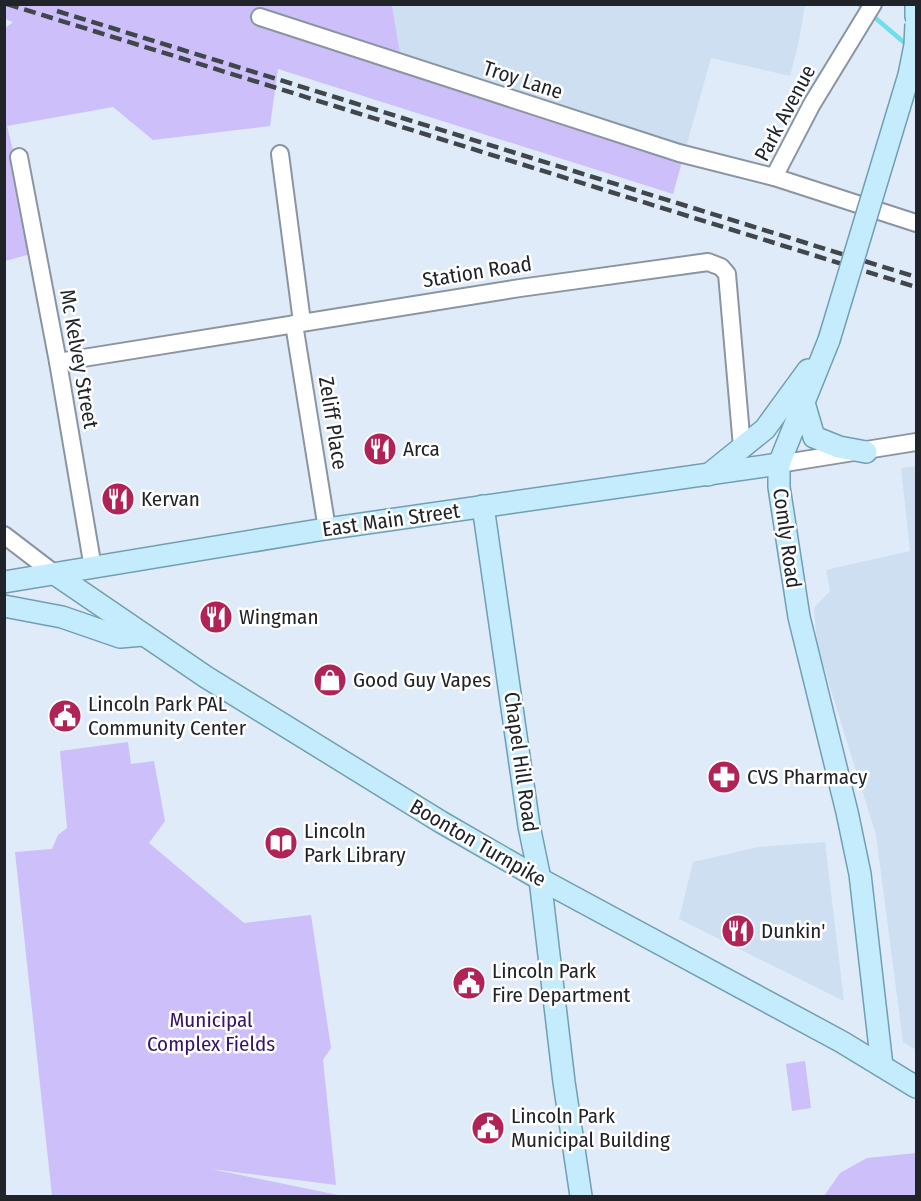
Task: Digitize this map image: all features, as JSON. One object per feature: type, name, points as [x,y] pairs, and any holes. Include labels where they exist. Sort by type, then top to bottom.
[{"type":"main road","points":[[916,4],[916,16]]},
{"type":"main road","name":"Comly Road","points":[[882,1066],[860,874],[796,605],[779,487],[779,464],[829,340],[909,75],[915,45],[916,24]]},
{"type":"main road","points":[[708,475],[765,429],[829,340]]},
{"type":"main road","points":[[804,402],[814,437],[839,447],[866,452]]},
{"type":"main road","name":"East Main Street","points":[[4,582],[327,529],[779,464]]},
{"type":"main road","name":"Chapel Hill Road","points":[[483,506],[529,826],[540,879],[564,1082],[581,1197]]},
{"type":"main road","name":"Boonton Turnpike","points":[[55,574],[206,677],[345,765],[540,879],[842,1042],[916,1087]]},
{"type":"main road","points":[[4,606],[62,617],[120,637],[143,635]]},
{"type":"street","name":"Park Avenue","points":[[873,5],[812,104],[774,177],[916,223]]},
{"type":"street","name":"Troy Lane","points":[[260,17],[680,153],[774,177]]},
{"type":"street","name":"Zeliff Place","points":[[280,154],[298,323],[327,529]]},
{"type":"street","name":"Mc Kelvey Street","points":[[19,158],[58,362],[93,568]]},
{"type":"street","name":"Station Road","points":[[58,362],[298,323],[708,262],[721,267],[727,274],[742,447]]},
{"type":"street","points":[[779,464],[866,452],[916,442]]},
{"type":"street","points":[[4,535],[55,574]]},
{"type":"shaded area","points":[[392,5],[805,5],[790,76],[711,58],[683,158],[402,65]]},
{"type":"shaded area","points":[[916,466],[916,1050],[903,1042],[876,835],[817,645],[814,608],[830,591],[826,570],[910,551],[901,468]]},
{"type":"shaded area","points":[[825,842],[844,1001],[679,919],[693,862],[759,847]]},
{"type":"green space","points":[[5,5],[392,5],[402,65],[683,158],[673,194],[278,69],[270,126],[153,140],[113,107],[7,126],[38,252],[5,261],[4,29],[13,22],[5,19]]},
{"type":"green space","name":"Municipal Complex Fields","points":[[128,742],[131,764],[154,761],[165,821],[149,843],[244,923],[311,915],[331,1048],[323,1060],[336,1185],[211,1169],[343,1196],[52,1196],[15,852],[52,849],[58,835],[67,828],[60,751]]},
{"type":"green space","points":[[805,1061],[811,1108],[792,1111],[786,1064]]},
{"type":"green space","points":[[916,1153],[916,1196],[824,1196],[840,1173],[867,1158]]},
{"type":"waterway","points":[[859,4],[907,45]]},
{"type":"railway","points":[[7,4],[916,287]]},
{"type":"railway","points":[[57,11],[916,277]]},
{"type":"place","name":"Arca","points":[[380,449]]},
{"type":"place","name":"Kervan","points":[[118,499]]},
{"type":"place","name":"Wingman","points":[[216,617]]},
{"type":"place","name":"Good Guy Vapes","points":[[330,680]]},
{"type":"place","name":"Lincoln Park PAL Community Center","points":[[65,716]]},
{"type":"place","name":"CVS Pharmacy","points":[[724,777]]},
{"type":"place","name":"Lincoln Park Library","points":[[281,843]]},
{"type":"place","name":"Dunkin'","points":[[738,931]]},
{"type":"place","name":"Lincoln Park Fire Department","points":[[469,983]]},
{"type":"place","name":"Lincoln Park Municipal Building","points":[[488,1128]]}]
